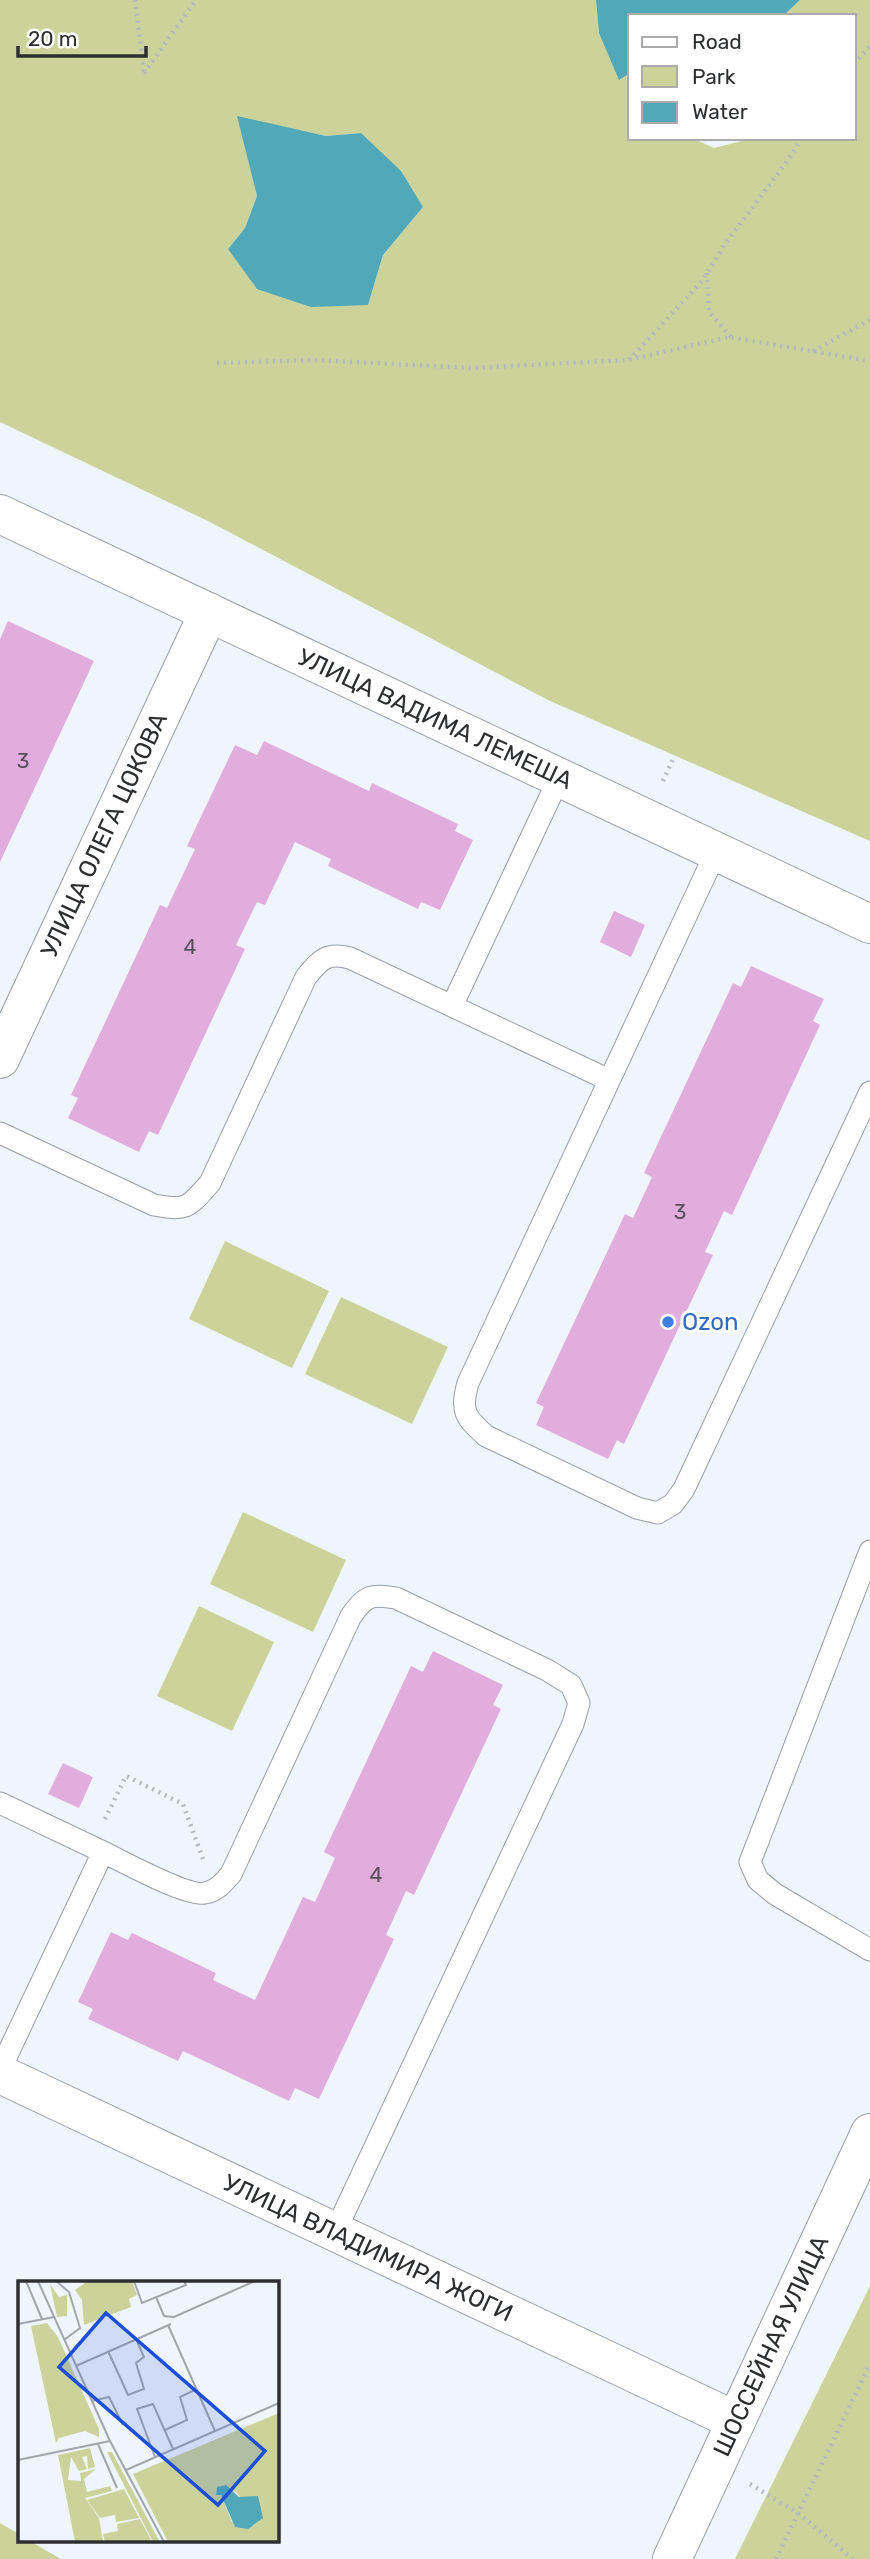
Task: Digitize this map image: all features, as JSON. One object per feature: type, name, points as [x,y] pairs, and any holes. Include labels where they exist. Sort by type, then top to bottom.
[{"type":"street","name":"УЛИЦА ВАДИМА ЛЕМЕША","points":[[0,514],[870,925]]},
{"type":"street","name":"УЛИЦА ОЛЕГА ЦОКОВА","points":[[0,1059],[209,612]]},
{"type":"street","name":"УЛИЦА ВЛАДИМИРА ЖОГИ","points":[[0,2072],[736,2421]]},
{"type":"street","name":"ШОССЕЙНАЯ УЛИЦА","points":[[672,2559],[870,2133]]},
{"type":"lane","points":[[452,1006],[559,778]]},
{"type":"lane","points":[[716,852],[468,1383],[462,1403],[469,1421],[486,1436],[637,1508],[658,1513],[673,1504],[684,1489],[870,1092]]},
{"type":"lane","points":[[0,1133],[154,1205],[179,1210],[194,1201],[210,1183],[306,977],[320,961],[335,954],[350,958],[609,1080]]},
{"type":"lane","points":[[870,1551],[750,1862],[758,1880],[775,1894],[870,1950]]},
{"type":"lane","points":[[0,1804],[183,1890],[204,1894],[220,1886],[231,1874],[351,1616],[362,1601],[377,1595],[396,1598],[547,1670],[571,1685],[579,1703],[573,1724],[335,2232]]},
{"type":"lane","points":[[0,2072],[98,1850]]},
{"type":"path","points":[[135,0],[144,73],[196,0]]},
{"type":"path","points":[[856,62],[870,46]]},
{"type":"path","points":[[628,360],[707,272],[801,140]]},
{"type":"path","points":[[707,272],[709,312],[731,337]]},
{"type":"path","points":[[813,351],[870,320]]},
{"type":"path","points":[[217,363],[313,360],[470,368],[628,360],[731,337],[870,362]]},
{"type":"path","points":[[98,1850],[126,1776],[183,1804],[214,1889]]},
{"type":"path","points":[[776,2559],[870,2364]]},
{"type":"path","points":[[716,2463],[798,2513],[853,2559]]},
{"type":"green space","points":[[0,0],[596,0],[599,33],[628,69],[628,140],[696,140],[714,148],[746,140],[856,140],[856,14],[785,14],[800,0],[870,0],[870,841],[548,700],[210,522],[0,422]],"holes":[[[238,117],[326,136],[361,133],[423,207],[383,255],[368,305],[228,249],[245,228],[257,196]]]},
{"type":"green space","points":[[225,1241],[329,1291],[292,1368],[189,1319]]},
{"type":"green space","points":[[341,1297],[448,1347],[412,1424],[305,1374]]},
{"type":"green space","points":[[243,1512],[346,1560],[313,1632],[210,1584]]},
{"type":"green space","points":[[199,1606],[274,1642],[232,1731],[157,1696]]},
{"type":"green space","points":[[870,2286],[870,2559],[735,2559]]},
{"type":"green space","points":[[0,2523],[18,2533],[18,2542],[31,2542],[61,2559],[0,2559]]},
{"type":"water","points":[[596,0],[800,0],[785,14],[628,14],[628,74],[619,80],[599,33]]},
{"type":"water","points":[[237,116],[326,136],[361,133],[401,171],[423,207],[383,255],[368,305],[311,307],[257,289],[228,249],[245,228],[257,196]]},
{"type":"building","points":[[8,621],[94,661],[0,862],[0,639]]},
{"type":"building","points":[[264,741],[369,791],[372,783],[458,824],[455,831],[473,840],[440,910],[421,902],[418,909],[328,866],[331,859],[295,842],[265,905],[257,902],[236,945],[245,949],[158,1135],[149,1131],[139,1152],[68,1118],[78,1098],[71,1095],[160,905],[167,908],[195,849],[187,846],[235,745],[257,755]]},
{"type":"building","points":[[614,911],[645,925],[631,957],[600,942]]},
{"type":"building","points":[[751,966],[824,999],[813,1021],[820,1025],[732,1215],[724,1211],[705,1252],[713,1255],[624,1444],[617,1440],[608,1459],[536,1425],[544,1407],[536,1403],[625,1214],[633,1218],[652,1177],[644,1173],[733,983],[741,987]]},
{"type":"building","points":[[433,1651],[503,1685],[493,1705],[501,1709],[414,1895],[406,1891],[386,1935],[394,1939],[319,2099],[295,2088],[289,2101],[183,2051],[178,2061],[88,2019],[93,2009],[78,2002],[111,1932],[128,1940],[132,1933],[216,1973],[213,1980],[255,2000],[303,1897],[315,1902],[335,1858],[324,1852],[411,1666],[423,1672]]},
{"type":"building","points":[[63,1763],[93,1777],[79,1808],[48,1794]]},
{"type":"place","name":"Ozon","points":[[668,1322]]}]
